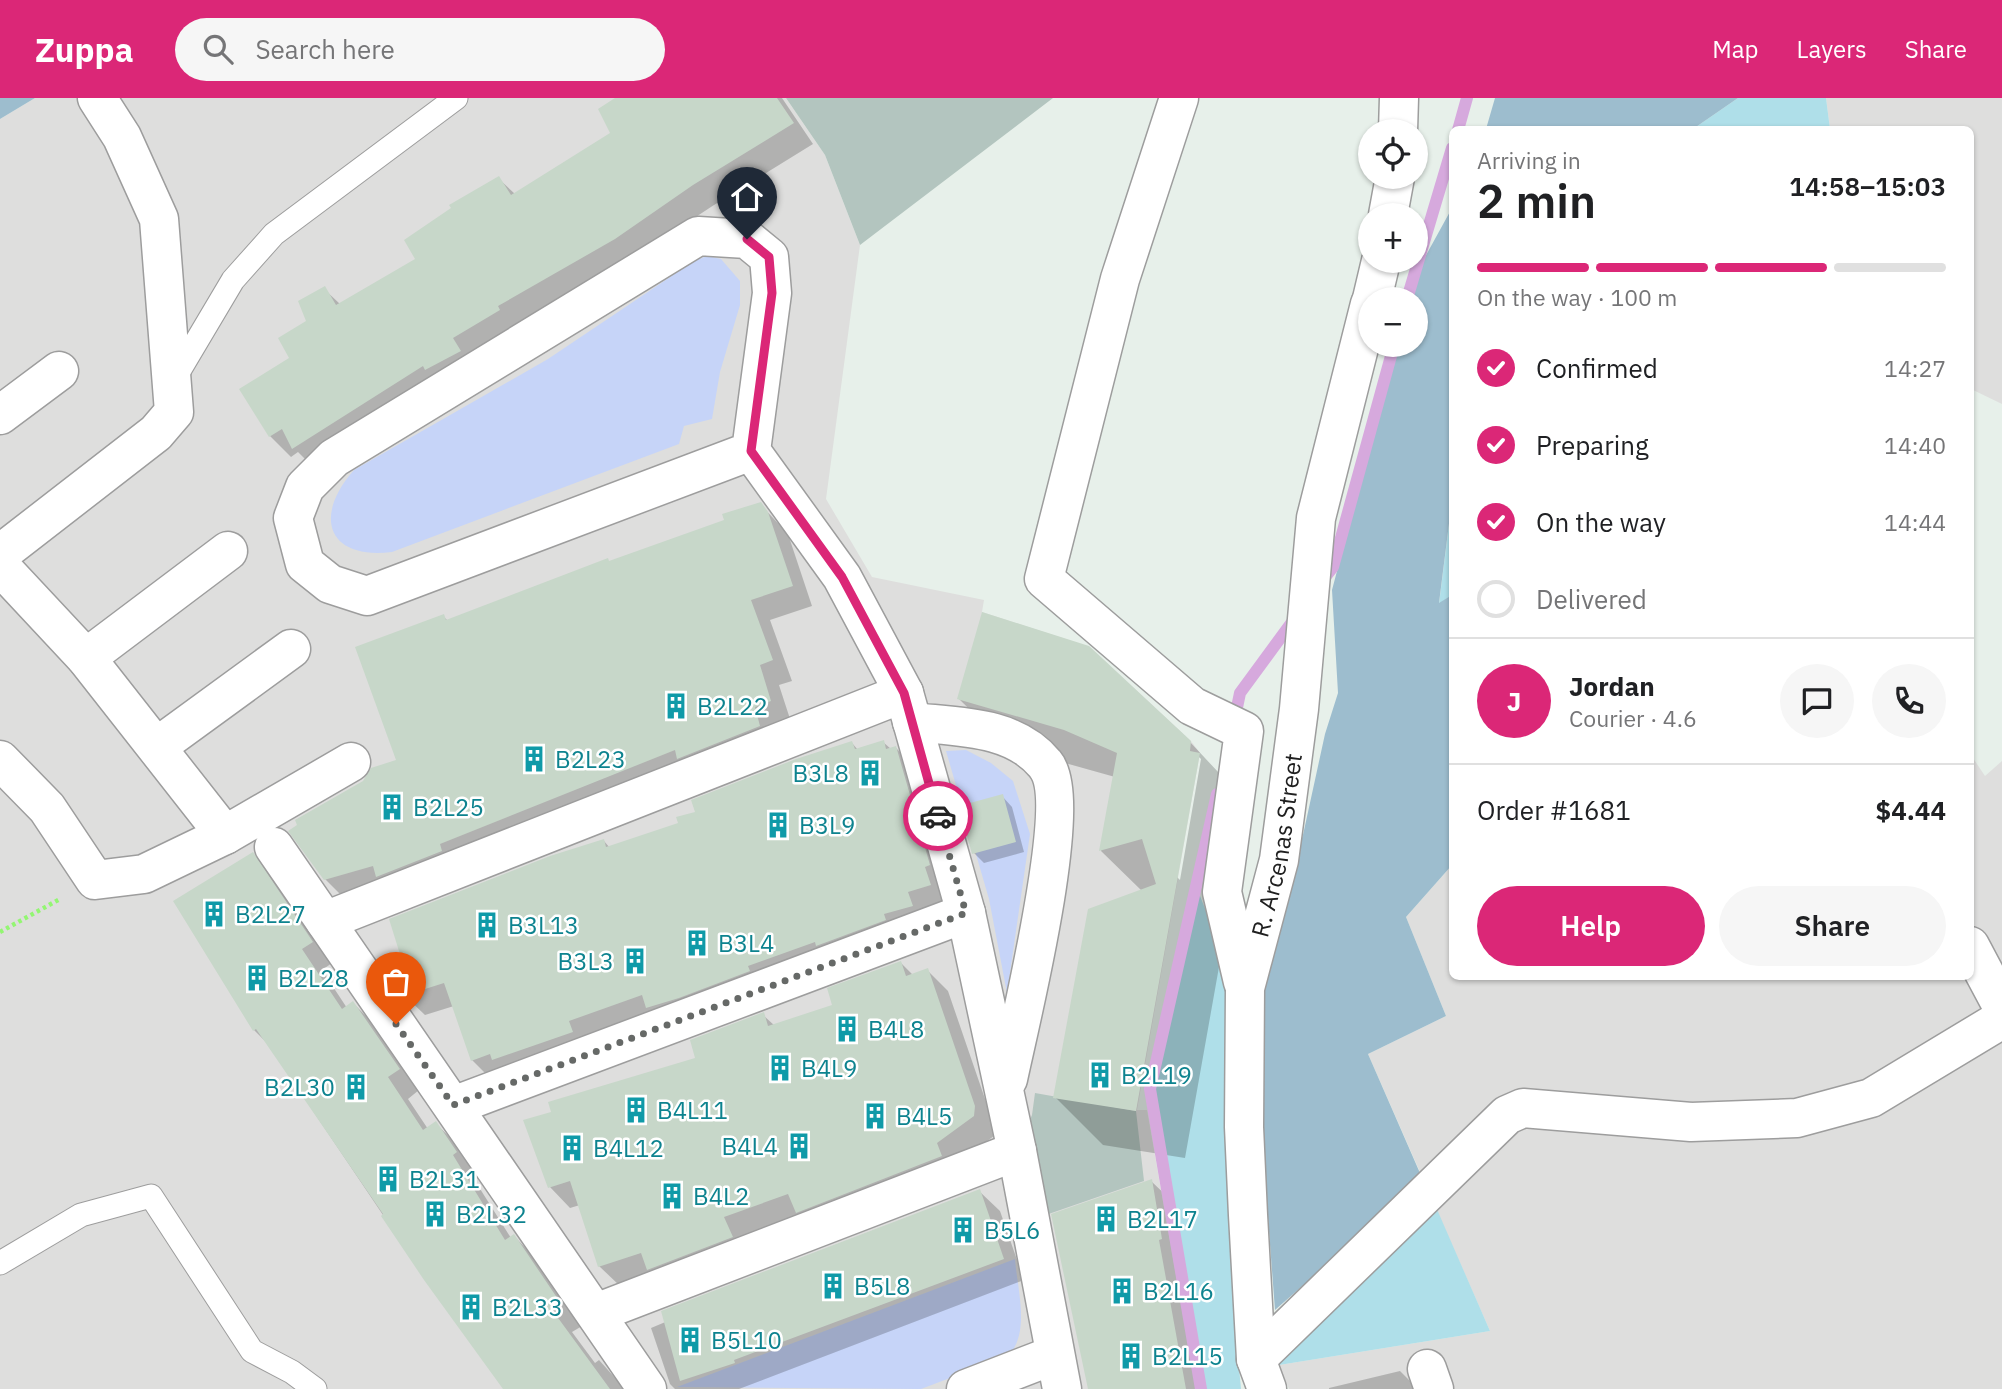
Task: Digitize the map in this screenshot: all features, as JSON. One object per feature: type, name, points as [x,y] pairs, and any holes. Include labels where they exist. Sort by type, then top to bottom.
[{"type":"street","points":[[0,554],[156,433],[174,412],[159,219],[122,137],[97,98]]},
{"type":"street","points":[[1179,98],[1120,279],[1044,579],[1192,706],[1244,731],[1222,892],[1245,988]]},
{"type":"street","points":[[1398,119],[1399,98]]},
{"type":"street","points":[[751,451],[367,596],[330,584],[305,564],[293,518],[305,487],[334,458],[698,236],[747,239],[769,257],[772,293],[751,451],[842,577],[908,707],[966,913],[1017,1151],[1058,1372],[966,1389]]},
{"type":"street","name":"R. Arcenas Street","points":[[1262,1374],[1244,1126],[1245,988],[1279,860],[1299,709],[1316,519],[1358,352]]},
{"type":"street","points":[[0,415],[59,371]]},
{"type":"street","points":[[86,658],[228,551]]},
{"type":"street","points":[[0,566],[86,658],[158,746],[225,835]]},
{"type":"street","points":[[158,746],[291,649]]},
{"type":"street","points":[[325,921],[908,707],[992,731],[1026,746],[1048,766],[1055,812],[1053,859],[1005,1095]]},
{"type":"street","points":[[0,760],[47,808],[95,880],[144,874],[225,835],[351,762]]},
{"type":"street","points":[[274,847],[647,1389]]},
{"type":"street","points":[[453,1105],[966,913]]},
{"type":"street","points":[[1974,954],[2002,1006]]},
{"type":"street","points":[[1262,1374],[1474,1146],[1515,1111],[1523,1108],[1710,1122],[1797,1118],[1871,1098],[2002,1019]]},
{"type":"street","points":[[596,1313],[1017,1151]]},
{"type":"lane","points":[[173,381],[233,280],[274,234],[456,98]]},
{"type":"lane","points":[[0,1264],[81,1214],[151,1196],[252,1351],[292,1372],[314,1389]]},
{"type":"path","points":[[0,932],[95,880]]},
{"type":"shaded area","points":[[0,98],[35,98],[0,119]]},
{"type":"shaded area","points":[[35,98],[786,98],[825,155],[860,245],[826,499],[872,577],[984,600],[982,612],[1090,647],[1191,741],[1200,753],[1137,1110],[1147,1110],[1196,1389],[0,1389],[0,119]]},
{"type":"shaded area","points":[[786,98],[1053,98],[860,245],[825,155]]},
{"type":"shaded area","points":[[1495,98],[1738,98],[1697,126],[1487,126]]},
{"type":"shaded area","points":[[1738,98],[1826,98],[1830,126],[1697,126]]},
{"type":"shaded area","points":[[1826,98],[2002,98],[2002,404],[1974,390],[1974,126],[1830,126]]},
{"type":"shaded area","points":[[1449,213],[1449,524],[1439,603],[1449,597],[1449,868],[1406,917],[1446,1016],[1368,1054],[1423,1180],[1275,1310],[1263,1152],[1260,989],[1280,902],[1303,835],[1325,734],[1338,693],[1332,590],[1394,357],[1428,357],[1428,287],[1413,287],[1418,273],[1428,273],[1428,252]]},
{"type":"shaded area","points":[[707,256],[721,259],[740,281],[740,305],[720,372],[712,419],[684,426],[679,444],[392,552],[370,553],[353,549],[341,542],[333,531],[331,518],[341,487],[354,470],[548,359],[694,261]]},
{"type":"shaded area","points":[[1449,524],[1449,597],[1439,604]]},
{"type":"shaded area","points":[[966,750],[991,763],[1013,781],[1030,834],[1007,993],[989,899],[946,751]]},
{"type":"shaded area","points":[[1974,760],[1985,776],[2002,761],[2002,1389],[1289,1389],[1279,1365],[1490,1331],[1368,1054],[1446,1016],[1406,917],[1449,868],[1449,980],[1974,980]]},
{"type":"shaded area","points":[[1196,886],[1232,976],[1237,1346],[1241,1389],[1201,1389],[1150,1089]]},
{"type":"shaded area","points":[[1035,1093],[1136,1111],[1144,1181],[1037,1218],[1023,1136],[1032,1115]]},
{"type":"shaded area","points":[[1436,1207],[1490,1331],[1279,1365],[1274,1355]]},
{"type":"shaded area","points":[[1015,1259],[1021,1323],[1015,1346],[1008,1356],[921,1389],[677,1387]]},
{"type":"building","points":[[615,98],[777,98],[794,123],[693,185],[615,239],[498,306],[500,310],[453,338],[461,351],[425,370],[423,366],[292,449],[282,429],[269,437],[239,389],[289,358],[278,338],[306,321],[298,301],[325,286],[336,305],[415,259],[404,240],[451,208],[449,205],[499,176],[511,195],[610,133],[598,109]]},
{"type":"building","points":[[761,502],[768,512],[793,586],[751,600],[773,660],[760,665],[771,701],[755,707],[760,726],[677,759],[675,750],[440,844],[442,851],[376,877],[373,866],[324,880],[288,831],[297,825],[295,820],[363,781],[371,768],[396,760],[355,647],[444,614],[446,620],[608,558],[609,561],[724,520],[722,514]]},
{"type":"building","points":[[982,612],[1089,646],[1191,741],[1190,751],[1200,753],[1136,1111],[1053,1098],[1088,909],[1156,884],[1142,839],[1099,851],[1117,753],[1064,730],[957,699]]},
{"type":"building","points":[[884,740],[886,749],[896,746],[930,865],[925,867],[931,885],[908,892],[913,906],[884,914],[886,920],[816,946],[815,942],[748,966],[750,971],[679,998],[646,1008],[642,995],[569,1021],[573,1032],[492,1060],[490,1054],[471,1061],[444,983],[403,996],[388,975],[403,964],[389,919],[550,856],[604,839],[606,847],[678,823],[676,817],[695,812],[691,800],[796,759],[852,741],[855,749]]},
{"type":"building","points":[[1003,794],[1016,842],[972,854],[959,806]]},
{"type":"building","points":[[253,852],[313,942],[302,949],[342,1009],[353,1001],[400,1069],[388,1077],[423,1130],[436,1121],[457,1152],[453,1155],[505,1240],[514,1234],[562,1305],[553,1311],[610,1389],[503,1389],[424,1280],[381,1216],[383,1214],[256,1029],[253,1031],[173,901]]},
{"type":"building","points":[[901,961],[906,976],[928,968],[975,1106],[974,1116],[937,1143],[942,1156],[796,1213],[788,1194],[724,1217],[733,1237],[647,1270],[641,1253],[598,1267],[570,1181],[548,1188],[523,1120],[551,1112],[548,1102],[695,1058],[690,1040],[764,1012],[768,1026],[832,1005],[827,988]]},
{"type":"building","points":[[1152,1179],[1162,1239],[1159,1240],[1186,1389],[1088,1389],[1051,1214]]},
{"type":"building","points":[[980,1189],[1004,1259],[734,1360],[735,1363],[680,1381],[661,1311]]},
{"type":"waterway","points":[[1459,126],[1467,98]]},
{"type":"waterway","points":[[1411,287],[1449,158]]},
{"type":"waterway","points":[[1322,581],[1333,567],[1391,357]]},
{"type":"waterway","points":[[1234,722],[1240,693],[1295,618]]},
{"type":"waterway","points":[[1201,1389],[1150,1089],[1217,794]]},
{"type":"way so far","points":[[396,1024],[453,1105],[966,913],[938,816]]},
{"type":"place","name":"B2L22","points":[[676,706]]},
{"type":"place","name":"B2L23","points":[[534,759]]},
{"type":"place","name":"B3L8","points":[[870,773]]},
{"type":"place","name":"B2L25","points":[[392,807]]},
{"type":"place","name":"B3L9","points":[[778,825]]},
{"type":"place","name":"B2L27","points":[[214,914]]},
{"type":"place","name":"B3L13","points":[[487,925]]},
{"type":"place","name":"B3L4","points":[[697,943]]},
{"type":"place","name":"B3L3","points":[[635,961]]},
{"type":"place","name":"B2L28","points":[[257,978]]},
{"type":"place","name":"B4L8","points":[[847,1029]]},
{"type":"place","name":"B4L9","points":[[780,1068]]},
{"type":"place","name":"B2L19","points":[[1100,1075]]},
{"type":"place","name":"B2L30","points":[[356,1087]]},
{"type":"place","name":"B4L11","points":[[636,1110]]},
{"type":"place","name":"B4L5","points":[[875,1116]]},
{"type":"place","name":"B4L4","points":[[799,1146]]},
{"type":"place","name":"B4L12","points":[[572,1148]]},
{"type":"place","name":"B2L31","points":[[388,1179]]},
{"type":"place","name":"B4L2","points":[[672,1196]]},
{"type":"place","name":"B2L32","points":[[435,1214]]},
{"type":"place","name":"B2L17","points":[[1106,1219]]},
{"type":"place","name":"B5L6","points":[[963,1230]]},
{"type":"place","name":"B5L8","points":[[833,1286]]},
{"type":"place","name":"B2L16","points":[[1122,1291]]},
{"type":"place","name":"B2L33","points":[[471,1307]]},
{"type":"place","name":"B5L10","points":[[690,1340]]},
{"type":"place","name":"B2L15","points":[[1131,1356]]},
{"type":"route","points":[[747,239],[769,257],[772,293],[751,451],[842,577],[904,693],[938,816]]}]
